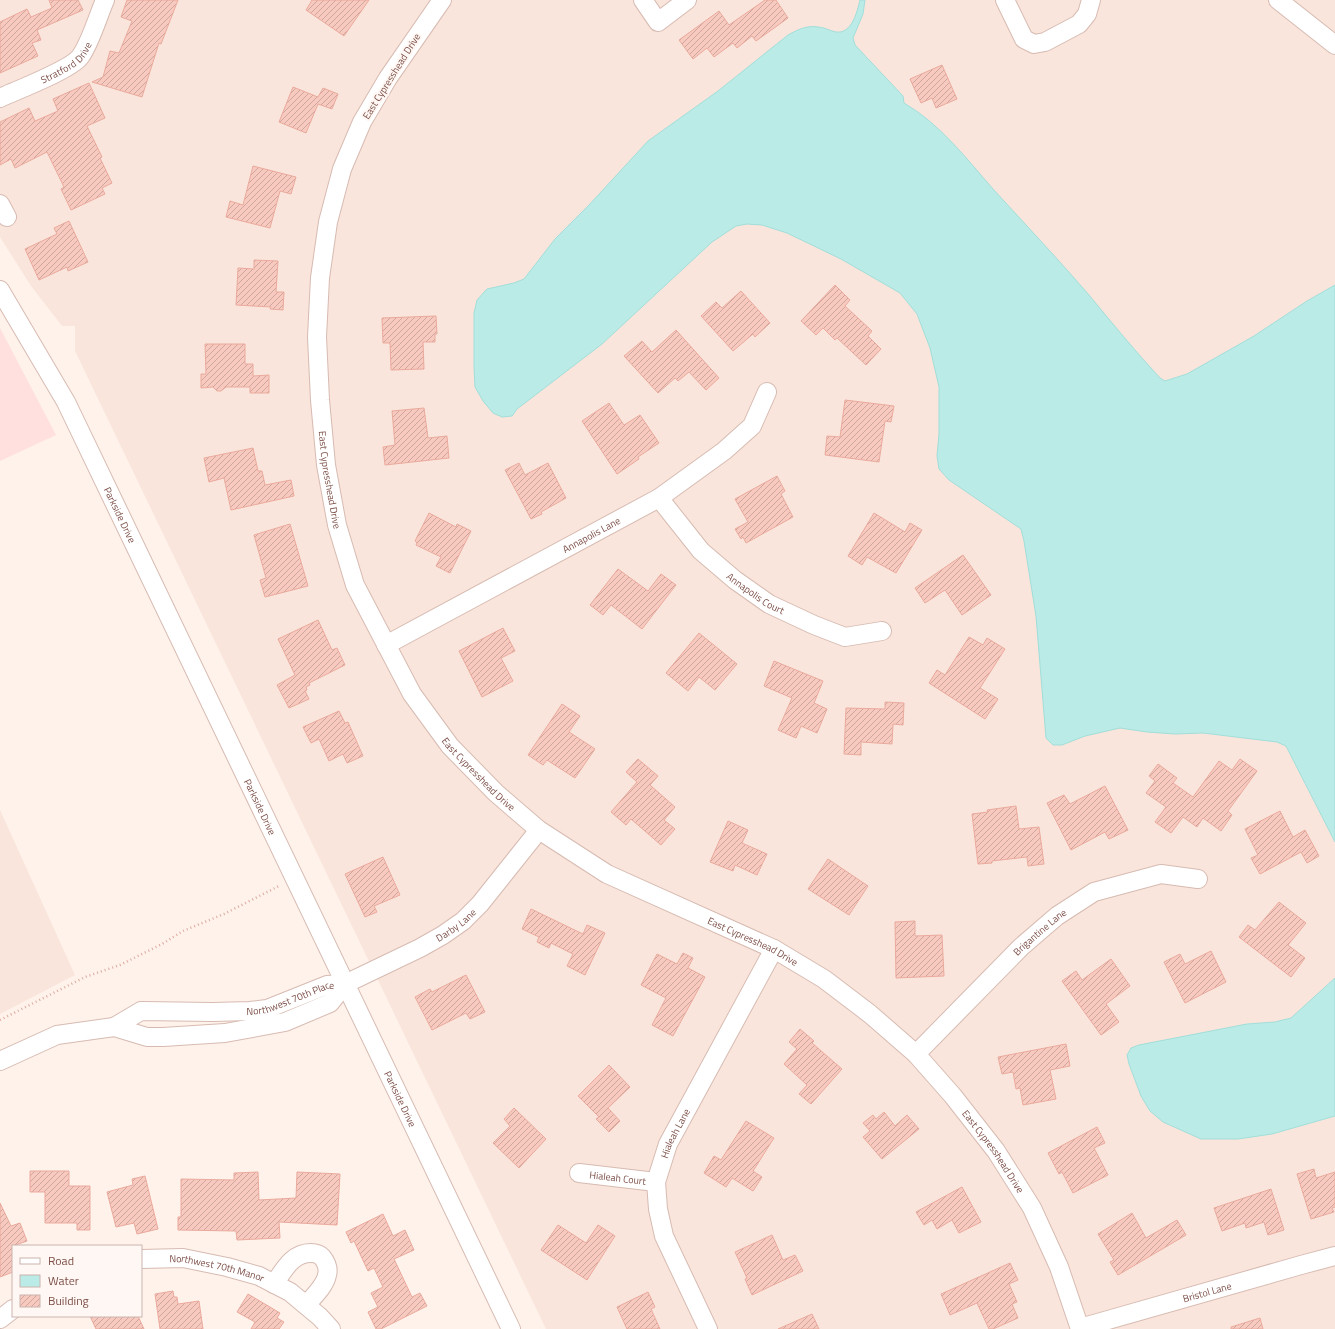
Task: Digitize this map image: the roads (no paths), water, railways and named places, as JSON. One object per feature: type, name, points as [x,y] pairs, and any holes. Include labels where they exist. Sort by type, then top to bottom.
[{"type":"street","name":"Stratford Drive","points":[[0,98],[66,68],[80,58],[105,0]]},
{"type":"street","name":"East Cypresshead Drive","points":[[442,0],[388,78],[362,122],[342,169],[328,222],[320,278],[317,337],[320,400],[326,465],[337,525],[355,585],[412,694],[450,746],[496,793],[539,830],[607,874],[774,949],[824,979],[870,1014],[916,1054],[954,1096],[996,1150],[1032,1208],[1059,1267],[1080,1328]]},
{"type":"street","points":[[643,0],[658,22],[687,0]]},
{"type":"street","points":[[1005,0],[1024,39],[1034,44],[1045,42],[1079,24],[1088,14],[1092,0]]},
{"type":"street","points":[[1278,0],[1335,45]]},
{"type":"street","name":"Parkside Drive","points":[[0,290],[66,402],[511,1329]]},
{"type":"street","name":"Annapolis Lane","points":[[386,645],[659,498],[724,451],[752,426],[767,392]]},
{"type":"street","name":"Annapolis Court","points":[[659,498],[701,551],[735,580],[769,604],[814,625],[845,637],[882,631]]},
{"type":"street","name":"Darby Lane","points":[[345,984],[443,936],[463,921],[480,904],[539,830]]},
{"type":"street","name":"Brigantine Lane","points":[[916,1054],[1021,947],[1057,916],[1094,892],[1160,874],[1198,879]]},
{"type":"street","name":"Hialeah Lane","points":[[708,1329],[664,1236],[658,1209],[656,1182],[668,1144],[774,949]]},
{"type":"street","name":"Northwest 70th Place","points":[[0,1061],[57,1036],[114,1027],[141,1011],[208,1012],[267,1009],[327,985],[345,984]]},
{"type":"street","name":"Northwest 70th Place","points":[[114,1027],[147,1037],[163,1037],[210,1034],[285,1022],[330,1003],[345,984]]},
{"type":"street","points":[[163,1011],[163,1037]]},
{"type":"street","points":[[208,1012],[210,1034]]},
{"type":"street","name":"Hialeah Court","points":[[579,1173],[656,1182]]},
{"type":"street","points":[[306,1306],[323,1284],[327,1275],[328,1268],[325,1261],[320,1255],[314,1253],[305,1253],[294,1258],[286,1267],[282,1288],[320,1317],[331,1329]]},
{"type":"street","name":"Bristol Lane","points":[[1080,1328],[1301,1264],[1335,1256]]},
{"type":"street","name":"Northwest 70th Manor","points":[[142,1259],[183,1258],[227,1267],[253,1274],[282,1288]]},
{"type":"street","points":[[0,1319],[12,1310]]},
{"type":"water","points":[[860,0],[865,0],[863,14],[853,38],[855,45],[903,96],[904,103],[917,111],[952,142],[1089,295],[1151,368],[1160,378],[1165,381],[1187,374],[1254,336],[1307,301],[1335,285],[1335,842],[1286,746],[1277,742],[1203,733],[1175,734],[1120,728],[1085,736],[1062,745],[1053,745],[1046,738],[1036,616],[1021,529],[949,480],[939,469],[937,456],[939,434],[939,387],[930,348],[917,314],[900,293],[841,259],[787,233],[762,225],[747,224],[736,226],[712,242],[602,344],[517,409],[512,416],[502,417],[493,413],[483,401],[475,387],[474,313],[477,300],[487,289],[514,283],[524,279],[555,239],[589,205],[648,141],[718,91],[788,35],[806,27],[820,27],[836,32],[846,30],[853,21]]},
{"type":"water","points":[[1335,978],[1335,1116],[1272,1134],[1238,1139],[1201,1139],[1163,1122],[1150,1111],[1141,1096],[1129,1064],[1127,1055],[1131,1048],[1139,1045],[1247,1024],[1275,1022],[1291,1018]]}]
